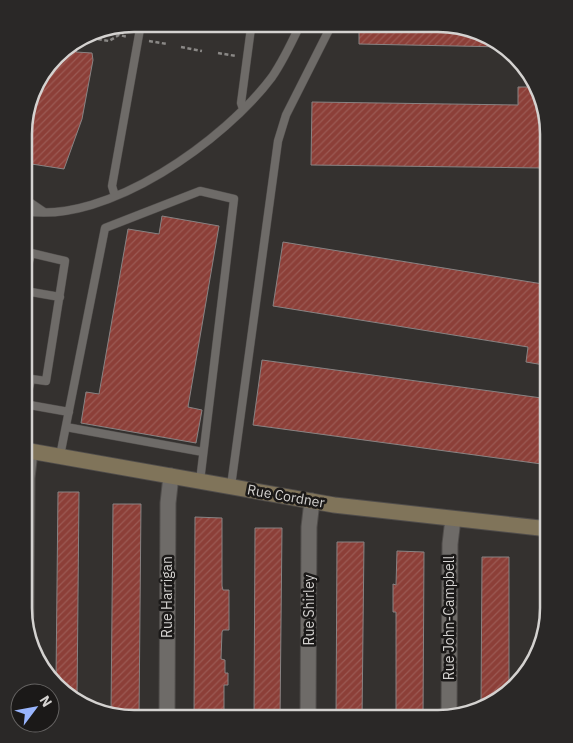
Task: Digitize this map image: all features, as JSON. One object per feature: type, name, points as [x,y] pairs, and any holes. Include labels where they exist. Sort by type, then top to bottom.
[{"type":"street","name":"Rue Cordner","points":[[32,451],[312,501],[540,528]]},
{"type":"street","name":"Rue Harrigan","points":[[167,710],[168,503],[171,476]]},
{"type":"street","name":"Rue Shirley","points":[[308,710],[309,527],[312,501]]},
{"type":"street","name":"Rue John-Campbell","points":[[449,710],[450,544],[453,519]]},
{"type":"lane","points":[[32,212],[46,213],[66,210],[115,196],[141,184],[183,159],[219,132],[243,109],[279,66],[296,32]]},
{"type":"lane","points":[[231,486],[278,141],[286,115],[328,32]]},
{"type":"lane","points":[[115,196],[112,186],[139,33]]},
{"type":"lane","points":[[243,109],[241,103],[250,33]]},
{"type":"lane","points":[[60,456],[105,228],[200,191],[234,199],[200,481]]},
{"type":"lane","points":[[32,204],[46,213]]},
{"type":"lane","points":[[32,253],[65,261],[46,381],[32,379]]},
{"type":"lane","points":[[32,292],[60,297]]},
{"type":"lane","points":[[32,405],[69,412]]},
{"type":"lane","points":[[66,427],[203,452]]},
{"type":"path","points":[[98,39],[108,41],[119,35],[131,37]]},
{"type":"path","points":[[145,40],[167,44]]},
{"type":"path","points":[[181,47],[202,50]]},
{"type":"path","points":[[218,53],[240,57]]},
{"type":"building","points":[[359,32],[439,32],[465,36],[491,47],[359,44]]},
{"type":"building","points":[[76,51],[92,53],[93,60],[82,119],[64,169],[32,164],[32,134],[36,108],[46,83],[67,58]]},
{"type":"building","points":[[518,87],[529,87],[539,114],[540,168],[311,165],[312,102],[518,105]]},
{"type":"building","points":[[162,216],[219,226],[188,407],[202,410],[196,443],[81,423],[86,392],[99,394],[128,229],[159,234]]},
{"type":"building","points":[[283,242],[540,284],[540,364],[526,362],[528,347],[273,306]]},
{"type":"building","points":[[262,360],[540,398],[540,464],[253,425]]},
{"type":"building","points":[[58,492],[79,492],[77,692],[56,673]]},
{"type":"building","points":[[113,504],[141,504],[139,710],[111,708]]},
{"type":"building","points":[[195,517],[222,518],[222,586],[223,590],[229,590],[229,630],[223,630],[222,632],[221,659],[225,660],[225,673],[228,673],[228,685],[224,685],[224,710],[194,710]]},
{"type":"building","points":[[255,528],[282,528],[280,710],[254,710]]},
{"type":"building","points":[[337,542],[364,542],[362,710],[336,710]]},
{"type":"building","points":[[397,551],[424,552],[423,710],[396,710],[396,612],[393,612],[393,584],[396,585]]},
{"type":"building","points":[[482,557],[509,557],[509,682],[481,701]]}]
